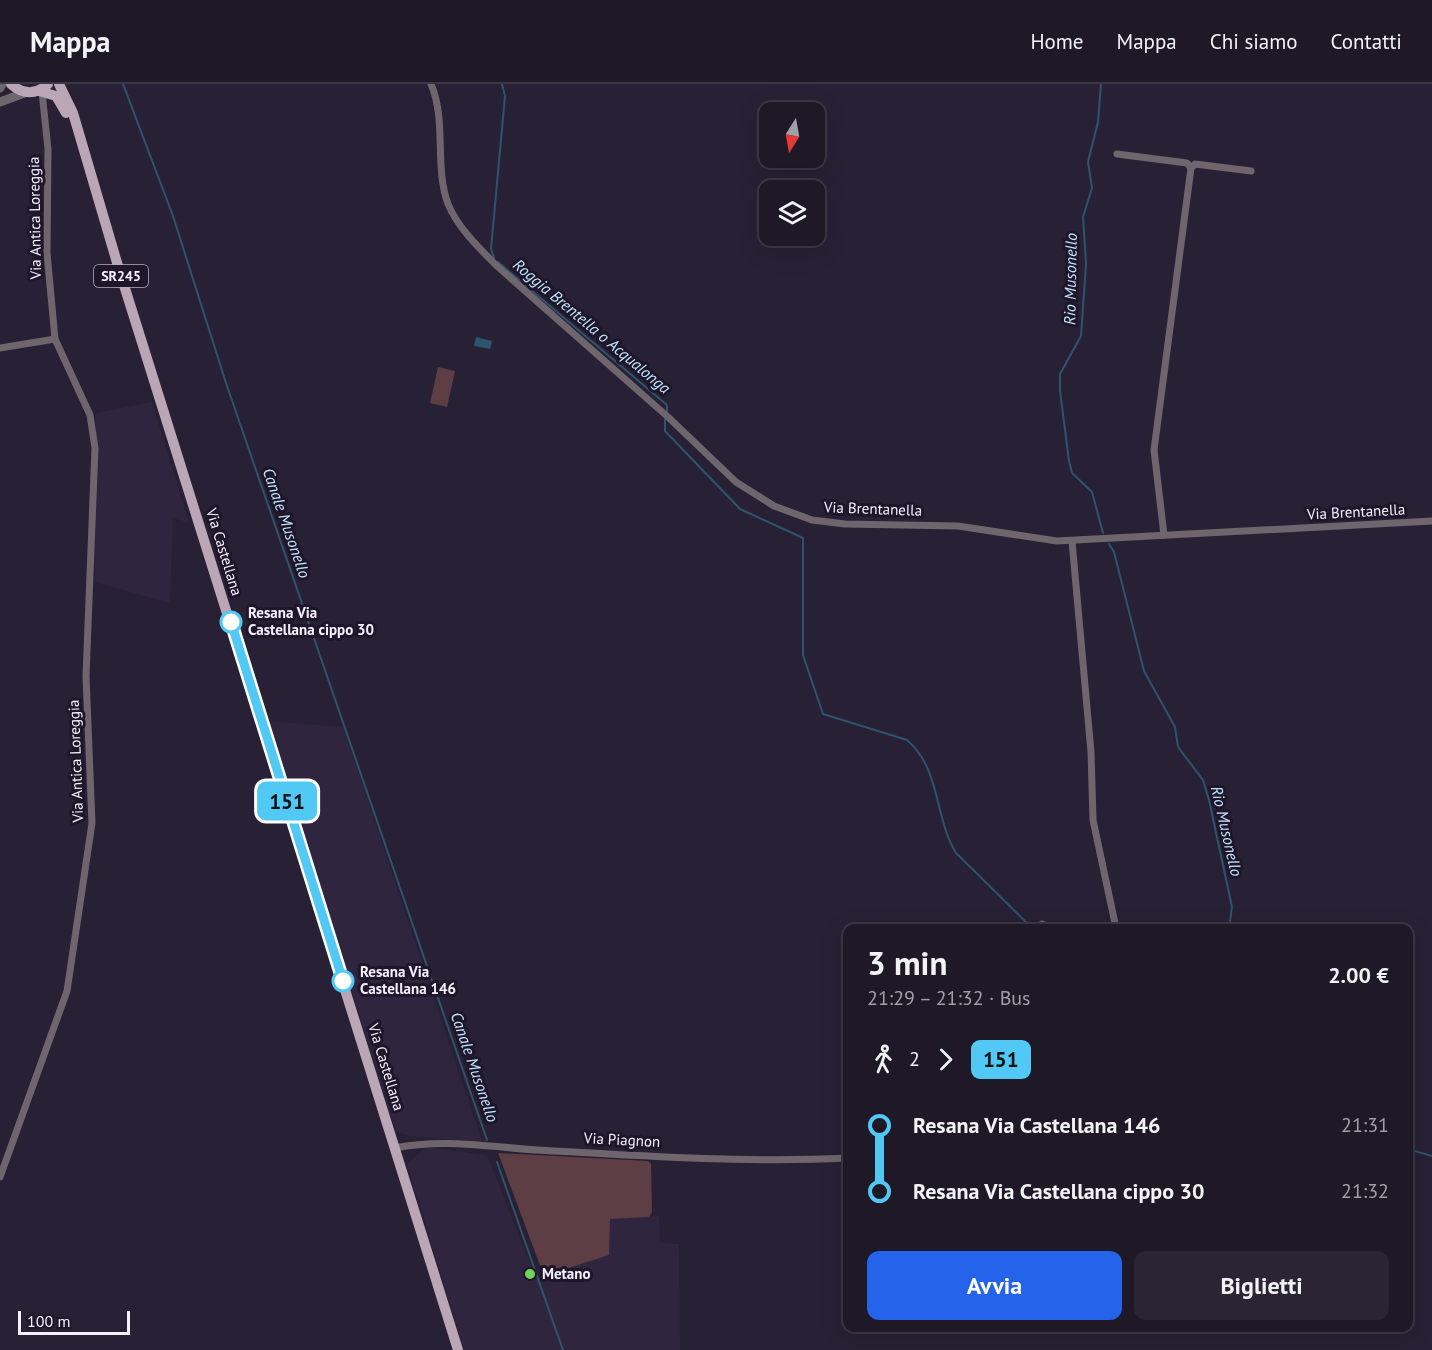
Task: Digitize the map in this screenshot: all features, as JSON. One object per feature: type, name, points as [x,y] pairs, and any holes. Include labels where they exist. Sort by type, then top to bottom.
[{"type":"main road","name":"SR245","points":[[12,84],[41,91]]},
{"type":"main road","name":"Via Castellana","points":[[58,84],[73,113],[90,174],[458,1350]]},
{"type":"main road","name":"Via Castellana","points":[[41,91],[57,97],[63,105],[90,174]]},
{"type":"street","points":[[0,88],[2,84]]},
{"type":"street","points":[[0,102],[58,84]]},
{"type":"street","name":"Via Brentanella","points":[[431,84],[440,117],[445,194],[462,227],[491,260],[747,491],[787,512],[824,522],[951,525],[1036,540],[1072,541],[1432,521]]},
{"type":"street","name":"Via Antica Loreggia","points":[[0,1177],[67,991],[92,824],[86,676],[95,448],[90,415],[55,339],[47,253],[48,149],[41,91]]},
{"type":"street","points":[[1117,154],[1187,163],[1191,168]]},
{"type":"street","points":[[1164,535],[1154,450],[1191,168],[1195,164],[1251,171]]},
{"type":"street","points":[[0,348],[55,339]]},
{"type":"street","points":[[1072,541],[1091,752],[1093,820],[1115,924]]},
{"type":"street","name":"Via Piagnon","points":[[395,1148],[442,1142],[535,1150],[784,1161],[843,1158]]},
{"type":"shaded area","points":[[438,367],[455,371],[447,407],[430,403]]},
{"type":"shaded area","points":[[152,402],[189,523],[173,518],[170,603],[95,582],[96,413]]},
{"type":"shaded area","points":[[267,721],[343,727],[482,1142],[408,1136],[396,1131]]},
{"type":"shaded area","points":[[426,1147],[487,1155],[533,1271],[532,1280],[608,1255],[610,1219],[659,1216],[660,1243],[679,1244],[680,1350],[464,1350],[407,1164]]},
{"type":"shaded area","points":[[498,1153],[648,1161],[651,1164],[652,1212],[649,1217],[610,1219],[609,1255],[544,1276]]},
{"type":"water","points":[[476,337],[492,341],[490,349],[474,346]]},
{"type":"waterway","name":"Canale Musonello","points":[[123,84],[173,216],[226,383],[487,1140]]},
{"type":"waterway","name":"Roggia Brentella o Acqualonga","points":[[494,258],[491,249],[505,96],[502,84]]},
{"type":"waterway","name":"Rio Musonello","points":[[1101,84],[1098,122],[1088,162],[1092,188],[1083,217],[1086,264],[1081,336],[1060,374],[1060,391],[1072,473],[1092,492],[1103,533]]},
{"type":"waterway","name":"Roggia Brentella o Acqualonga","points":[[498,262],[667,405],[667,412]]},
{"type":"waterway","name":"Roggia Brentella o Acqualonga","points":[[665,419],[665,431],[740,509],[803,538],[803,655],[823,714],[907,740],[926,765],[949,839],[956,853],[1028,924]]},
{"type":"waterway","name":"Rio Musonello","points":[[1109,544],[1114,552],[1144,671],[1175,727],[1178,747],[1203,780],[1232,907],[1230,924]]},
{"type":"waterway","name":"Roggia Brentella o Acqualonga","points":[[1413,1150],[1432,1156]]},
{"type":"waterway","name":"Canale Musonello","points":[[497,1162],[563,1350]]},
{"type":"bus line","name":"151","points":[[231,622],[343,981]]},
{"type":"place","name":"Resana Via Castellana cippo 30","points":[[231,622]]},
{"type":"place","name":"Resana Via Castellana 146","points":[[343,981]]},
{"type":"place","name":"Metano","points":[[530,1274]]}]
